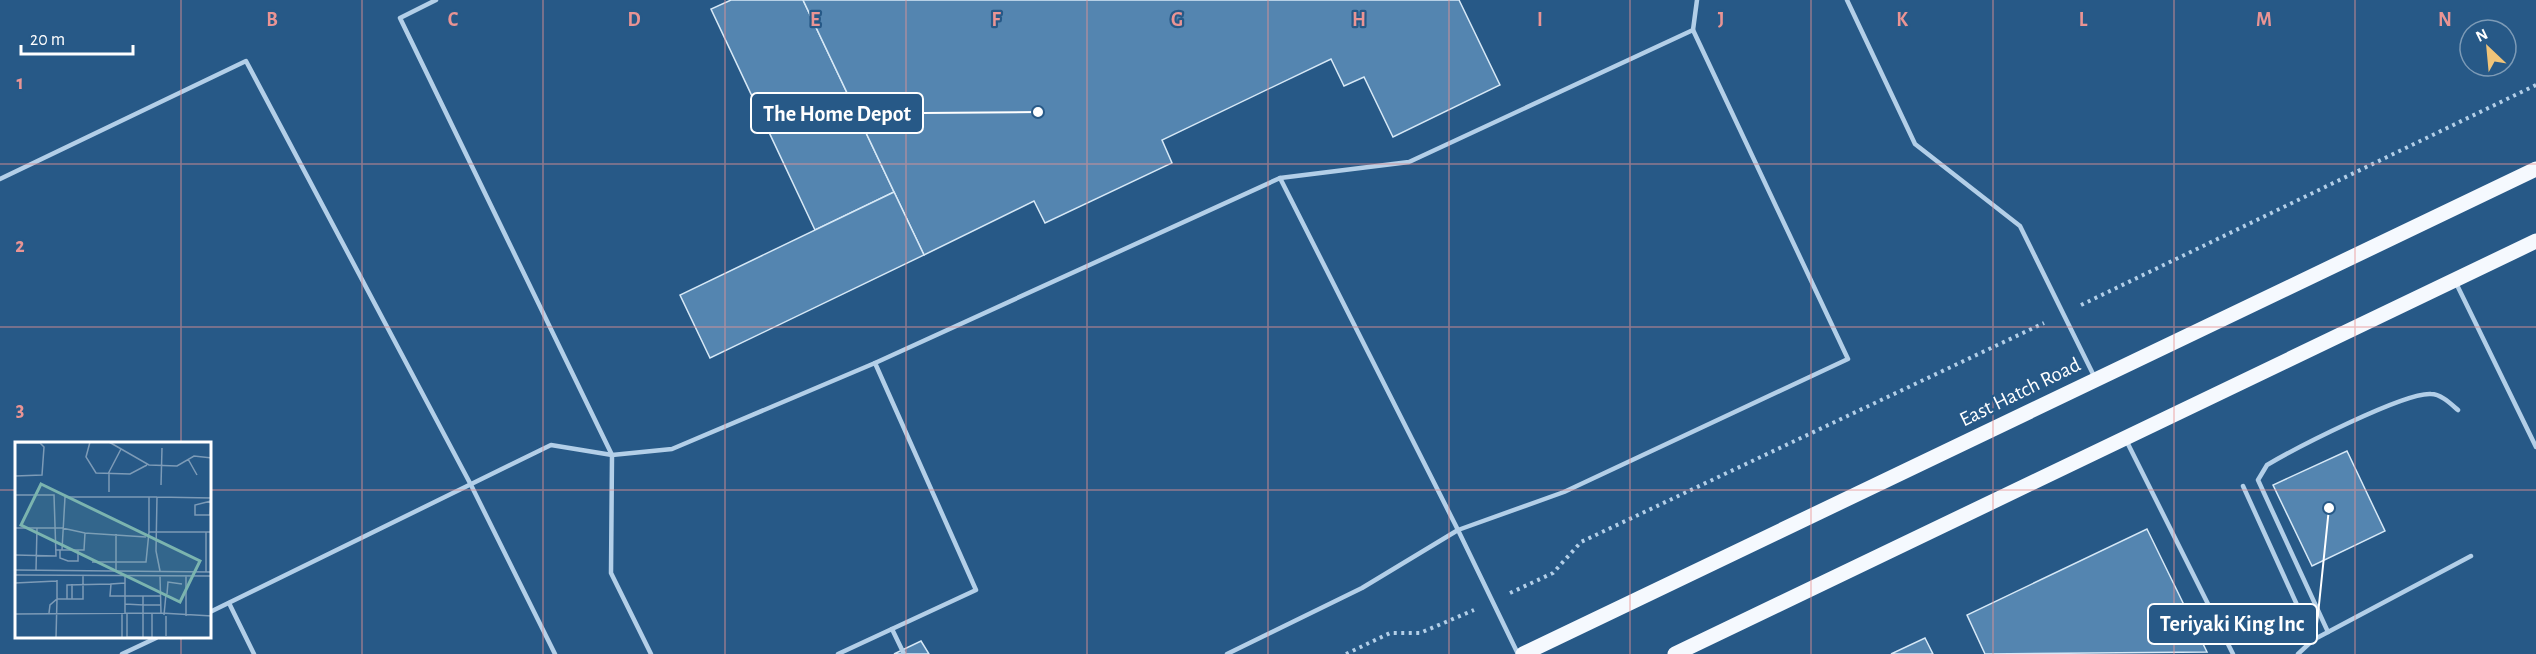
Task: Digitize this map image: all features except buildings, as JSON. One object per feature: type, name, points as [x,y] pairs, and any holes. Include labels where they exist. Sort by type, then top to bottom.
[{"type":"main road","name":"East Hatch Road","points":[[1523,654],[2536,169]]},
{"type":"main road","points":[[1674,654],[2536,241]]},
{"type":"lane","points":[[436,0],[400,18],[612,455],[611,573],[651,654]]},
{"type":"lane","points":[[1227,654],[1362,588],[1458,530],[1564,492],[1848,359],[1692,30],[1697,0]]},
{"type":"lane","points":[[1847,0],[1915,144],[2020,226],[2096,380]]},
{"type":"lane","points":[[212,611],[551,446],[612,455],[672,449],[875,363],[1280,178],[1409,162],[1692,30]]},
{"type":"lane","points":[[0,179],[246,61],[471,485],[555,654]]},
{"type":"lane","points":[[1280,178],[1518,654]]},
{"type":"lane","points":[[2454,279],[2536,447]]},
{"type":"lane","points":[[838,654],[976,590],[875,363]]},
{"type":"lane","points":[[2328,632],[2259,480],[2267,465],[2399,400],[2432,393],[2445,399],[2458,410]]},
{"type":"lane","points":[[2125,438],[2232,654]]},
{"type":"lane","points":[[2243,486],[2313,640]]},
{"type":"lane","points":[[2298,654],[2313,640],[2471,556]]},
{"type":"lane","points":[[229,603],[254,654]]},
{"type":"lane","points":[[892,629],[904,654]]},
{"type":"lane","points":[[122,654],[154,639]]},
{"type":"path","points":[[1346,654],[1390,633],[1420,633],[1430,630],[1553,573],[1581,542],[2063,314],[2123,282],[2536,85]]},
{"type":"place","name":"The Home Depot","points":[[1038,112]]},
{"type":"place","name":"Teriyaki King Inc","points":[[2329,508]]}]
